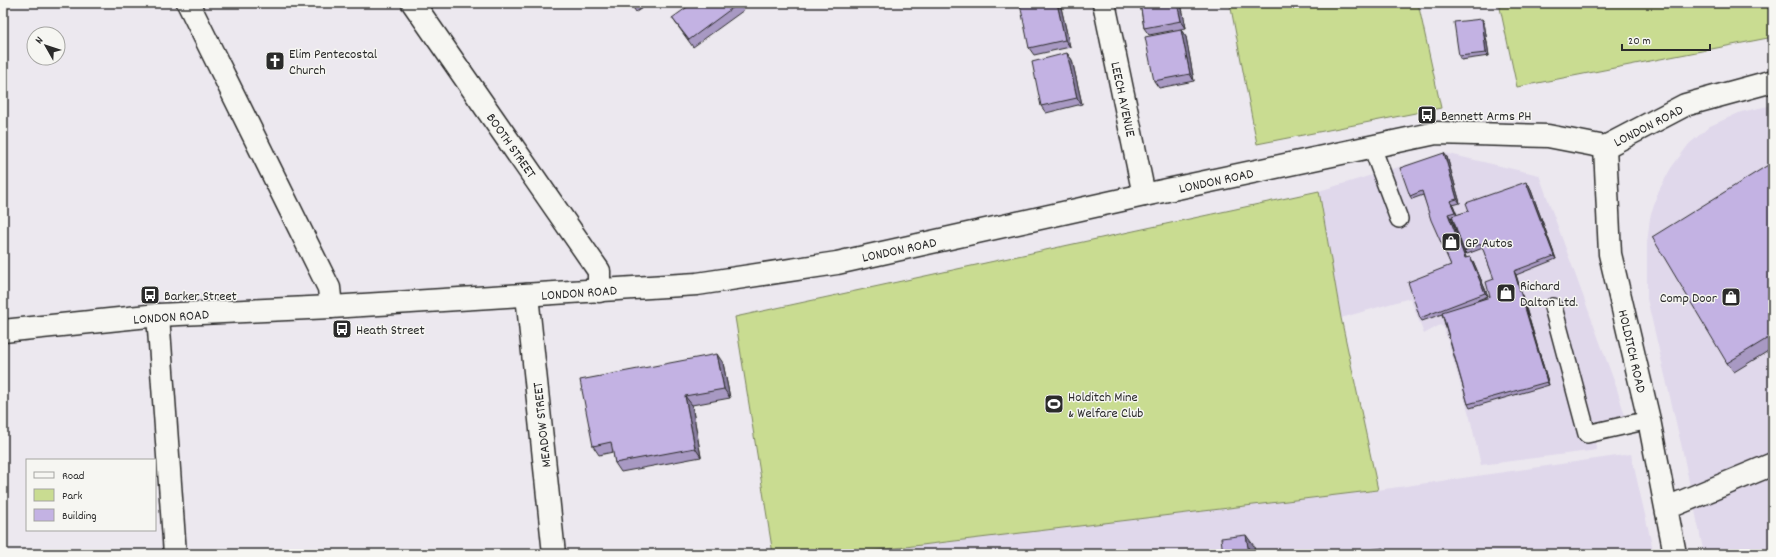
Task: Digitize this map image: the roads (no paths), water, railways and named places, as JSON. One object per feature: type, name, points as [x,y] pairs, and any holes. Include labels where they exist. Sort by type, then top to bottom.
[{"type":"street","points":[[188,3],[329,288],[331,308]]},
{"type":"street","name":"BOOTH STREET","points":[[413,3],[599,271],[600,291]]},
{"type":"street","name":"LEECH AVENUE","points":[[1104,3],[1144,195]]},
{"type":"street","name":"LONDON ROAD","points":[[3,331],[158,315],[331,308],[697,284],[836,263],[1144,195],[1436,133],[1548,136],[1605,147],[1685,106],[1773,81]]},
{"type":"street","name":"HOLDITCH ROAD","points":[[1605,147],[1610,254],[1649,420],[1675,554]]},
{"type":"street","name":"MEADOW STREET","points":[[527,296],[554,554]]},
{"type":"street","points":[[158,315],[175,554]]},
{"type":"street","points":[[1667,508],[1773,464]]},
{"type":"lane","points":[[1372,146],[1399,219]]},
{"type":"lane","points":[[1552,307],[1587,434],[1649,420]]},
{"type":"place","name":"Elim Pentecostal Church","points":[[275,61]]},
{"type":"place","name":"Bennett Arms PH","points":[[1427,115]]},
{"type":"place","name":"GP Autos","points":[[1451,242]]},
{"type":"place","name":"Richard Dalton Ltd.","points":[[1506,293]]},
{"type":"place","name":"Barker Street","points":[[150,295]]},
{"type":"place","name":"Comp Door","points":[[1731,297]]},
{"type":"place","name":"Heath Street","points":[[342,329]]},
{"type":"place","name":"Holditch Mine & Welfare Club","points":[[1054,404]]}]
